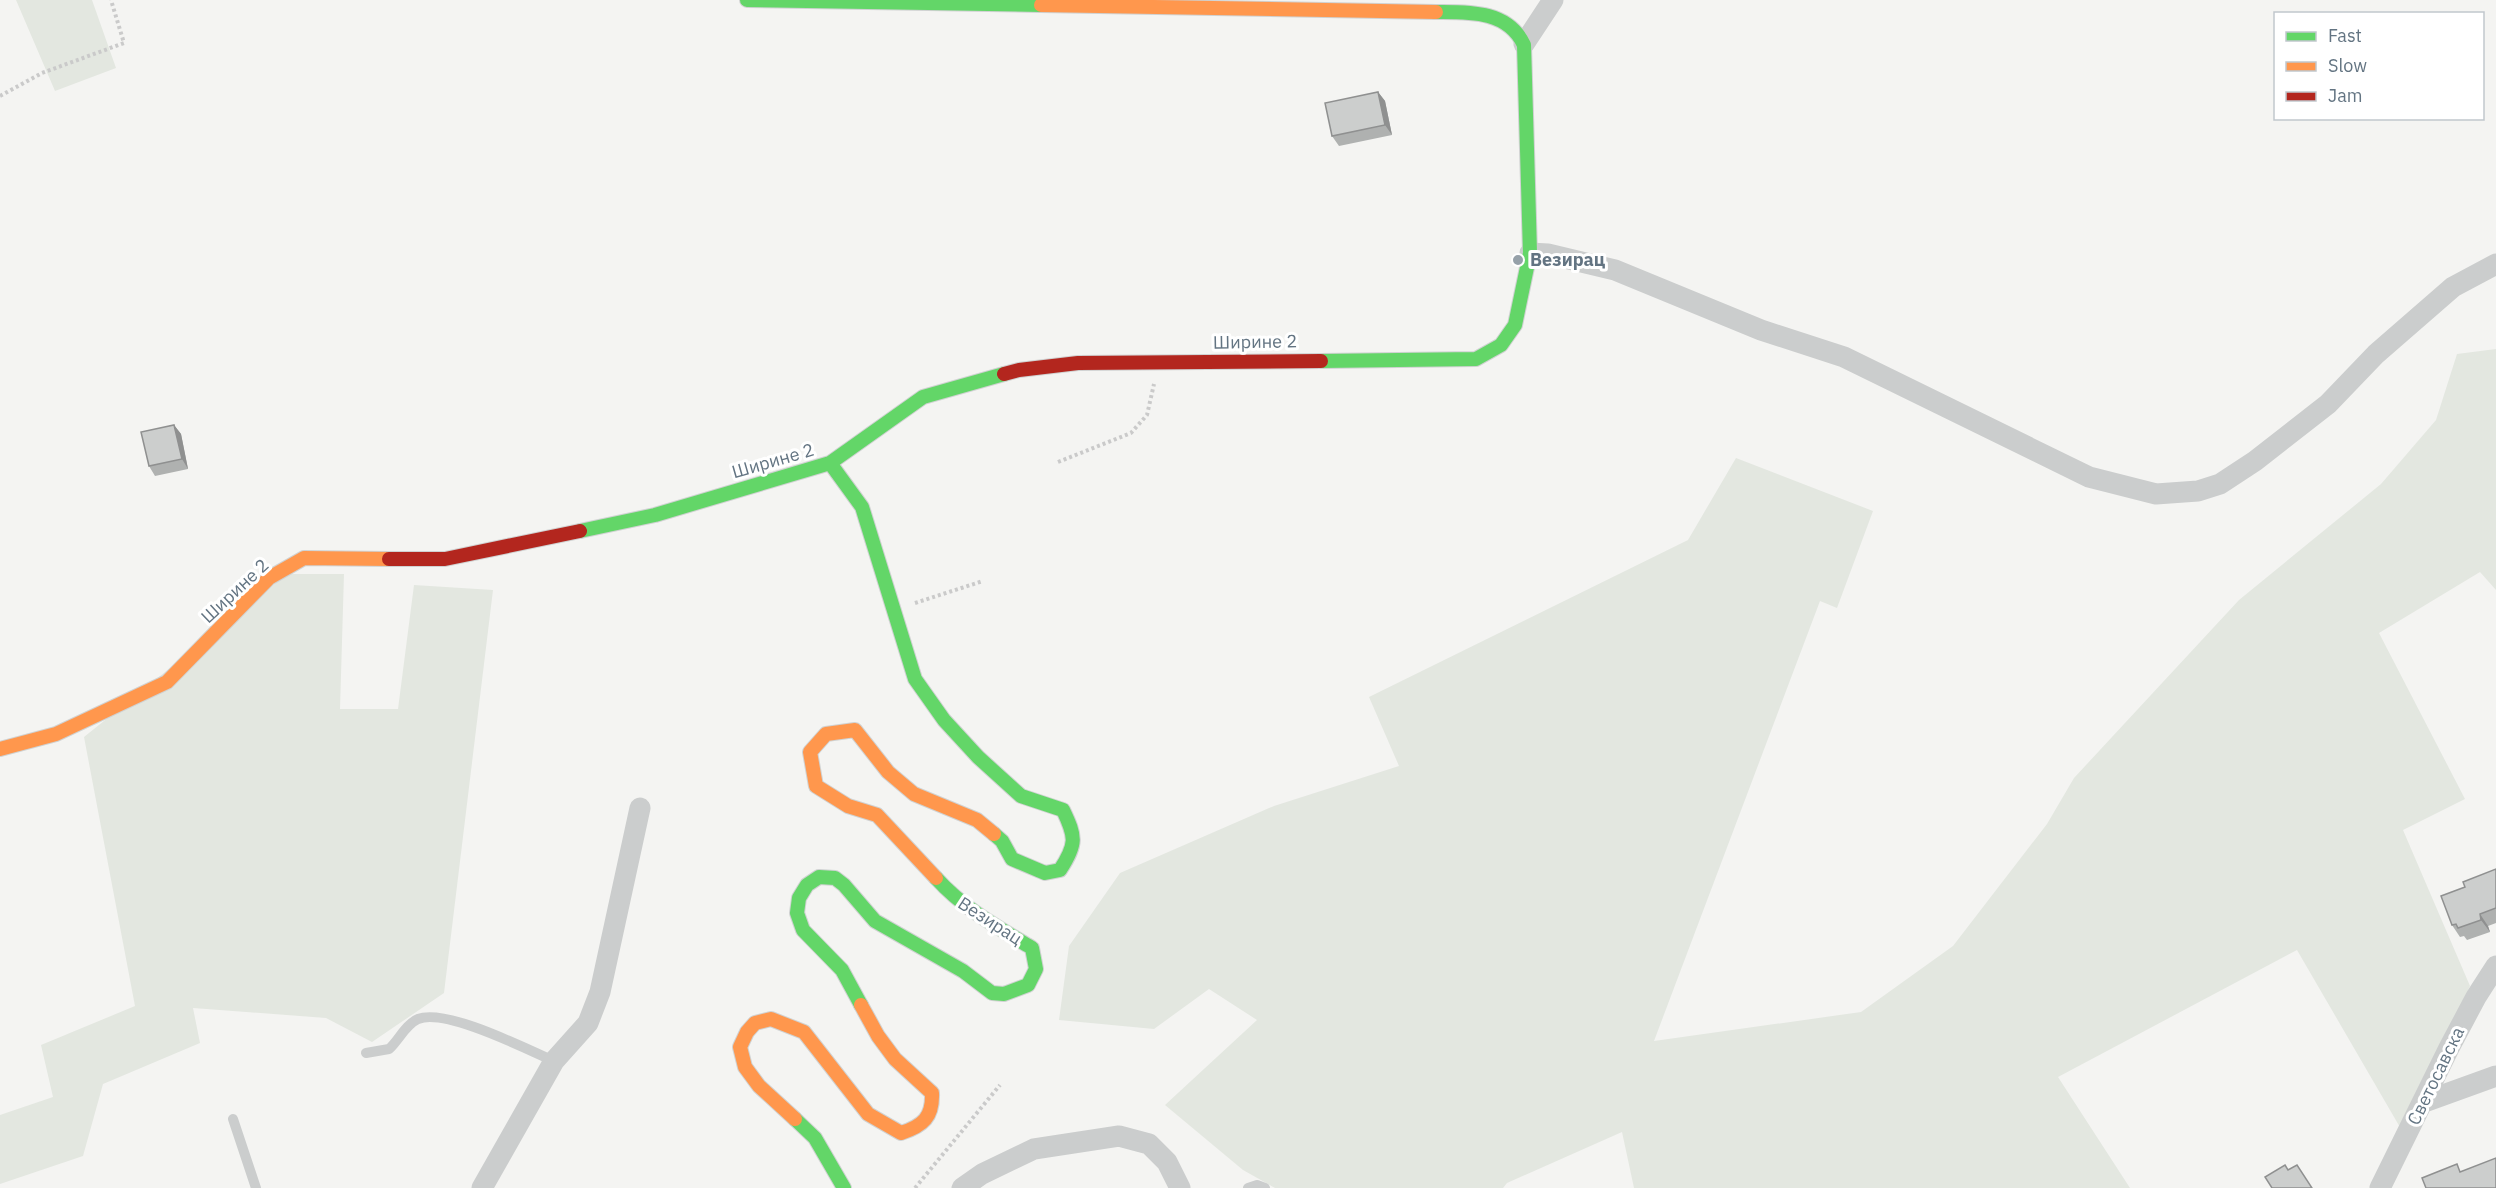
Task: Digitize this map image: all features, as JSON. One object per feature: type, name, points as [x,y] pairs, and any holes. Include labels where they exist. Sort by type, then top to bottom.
[{"type":"street","points":[[747,0],[1445,12],[1484,15],[1505,20],[1524,44],[1553,0]]},
{"type":"street","name":"Ширине 2","points":[[0,749],[56,734],[167,682],[269,578],[304,558],[445,559],[655,515],[830,463],[923,397],[1019,370],[1078,363],[1156,361],[1476,359],[1501,345],[1515,325],[1530,253],[1524,44]]},
{"type":"street","points":[[1530,253],[1548,254],[1615,270],[1761,330],[1844,357],[2089,477],[2156,494],[2198,491],[2220,484],[2255,461],[2328,404],[2376,354],[2452,287],[2496,264]]},
{"type":"street","name":"Везирац","points":[[830,463],[862,507],[915,679],[944,720],[978,757],[1021,796],[1063,810],[1074,832],[1069,856],[1060,870],[1045,873],[1012,860],[1002,841],[977,820],[914,794],[888,772],[855,730],[826,734],[810,752],[816,786],[848,806],[877,815],[952,896],[980,917],[1032,948],[1036,969],[1028,986],[1004,994],[992,993],[963,971],[875,921],[844,885],[835,878],[819,877],[807,885],[799,898],[797,913],[803,930],[842,970],[878,1036],[889,1051],[932,1093],[934,1107],[927,1120],[918,1129],[901,1133],[868,1114],[804,1032],[771,1019],[755,1023],[747,1032],[740,1047],[745,1067],[759,1086],[815,1138],[844,1188]]},
{"type":"street","points":[[482,1188],[554,1061],[588,1023],[600,992],[640,808]]},
{"type":"street","name":"Светосавска","points":[[2380,1188],[2476,997],[2496,966]]},
{"type":"street","points":[[2424,1102],[2496,1076]]},
{"type":"street","points":[[962,1188],[982,1174],[1034,1149],[1119,1136],[1149,1144],[1167,1162],[1180,1188]]},
{"type":"lane","points":[[366,1053],[389,1049],[406,1028],[419,1019],[438,1018],[459,1022],[554,1061]]},
{"type":"lane","points":[[233,1119],[256,1188]]},
{"type":"lane","points":[[1248,1188],[1257,1185],[1265,1188]]},
{"type":"path","points":[[0,96],[42,73],[124,43],[111,0]]},
{"type":"path","points":[[1058,462],[1131,433],[1147,416],[1156,361]]},
{"type":"path","points":[[895,610],[983,581]]},
{"type":"path","points":[[915,1188],[1000,1085]]},
{"type":"shaded area","points":[[16,0],[92,0],[116,68],[55,91]]},
{"type":"shaded area","points":[[2496,349],[2496,590],[2480,572],[2379,633],[2465,799],[2403,830],[2470,986],[2401,1129],[2297,950],[2058,1077],[2130,1188],[1634,1188],[1622,1132],[1507,1183],[1503,1188],[1275,1188],[1243,1170],[1165,1105],[1257,1020],[1209,989],[1154,1029],[1059,1020],[1069,946],[1120,873],[1274,806],[1399,766],[1369,697],[1688,540],[1736,458],[1873,511],[1837,608],[1820,601],[1654,1041],[1861,1012],[1953,946],[2047,824],[2074,778],[2239,600],[2381,484],[2436,420],[2457,354]]},
{"type":"shaded area","points":[[287,574],[344,574],[340,709],[398,709],[414,585],[493,590],[444,993],[372,1042],[326,1018],[193,1008],[200,1043],[103,1084],[83,1156],[0,1184],[0,1115],[53,1097],[41,1045],[135,1006],[84,737]]},
{"type":"building","points":[[1378,92],[1385,125],[1332,136],[1325,103]]},
{"type":"building","points":[[174,425],[182,459],[149,466],[141,432]]},
{"type":"building","points":[[2496,869],[2496,908],[2480,914],[2481,920],[2458,928],[2456,924],[2452,925],[2441,896],[2465,887],[2463,882]]},
{"type":"building","points":[[2496,1158],[2496,1188],[2426,1188],[2422,1178],[2457,1164],[2460,1172]]},
{"type":"building","points":[[2285,1165],[2288,1170],[2297,1165],[2312,1188],[2272,1188],[2265,1177]]},
{"type":"traffic: fast","points":[[747,0],[1041,5]]},
{"type":"traffic: fast","points":[[1321,361],[1476,359],[1501,345],[1515,325],[1530,253],[1524,45],[1517,34],[1498,19],[1474,13],[1436,12]]},
{"type":"traffic: fast","points":[[580,531],[655,515],[830,463],[923,397],[1004,374]]},
{"type":"traffic: fast","points":[[830,463],[862,507],[915,679],[944,720],[978,757],[1021,796],[1063,810],[1073,840],[1072,847],[1060,870],[1045,873],[1012,859],[1002,841],[994,834]]},
{"type":"traffic: fast","points":[[861,1005],[842,970],[803,930],[797,913],[799,898],[807,885],[819,877],[835,878],[844,885],[875,921],[963,971],[992,993],[1004,994],[1028,985],[1036,969],[1032,948],[969,908],[936,878]]},
{"type":"traffic: fast","points":[[795,1119],[815,1138],[844,1188]]},
{"type":"traffic: slow","points":[[1041,5],[1436,12]]},
{"type":"traffic: slow","points":[[0,749],[56,734],[167,682],[269,578],[304,558],[389,559]]},
{"type":"traffic: slow","points":[[936,878],[877,815],[848,806],[816,786],[810,752],[826,734],[855,730],[888,772],[914,794],[977,820],[994,834]]},
{"type":"traffic: slow","points":[[795,1119],[759,1086],[745,1067],[740,1047],[747,1032],[755,1023],[771,1019],[804,1032],[868,1114],[901,1133],[921,1124],[928,1114],[931,1108],[932,1093],[895,1059],[878,1036],[861,1005]]},
{"type":"traffic: jam","points":[[1004,374],[1078,363],[1321,361]]},
{"type":"traffic: jam","points":[[389,559],[445,559],[580,531]]},
{"type":"place","name":"Везирац","points":[[1518,260]]}]
